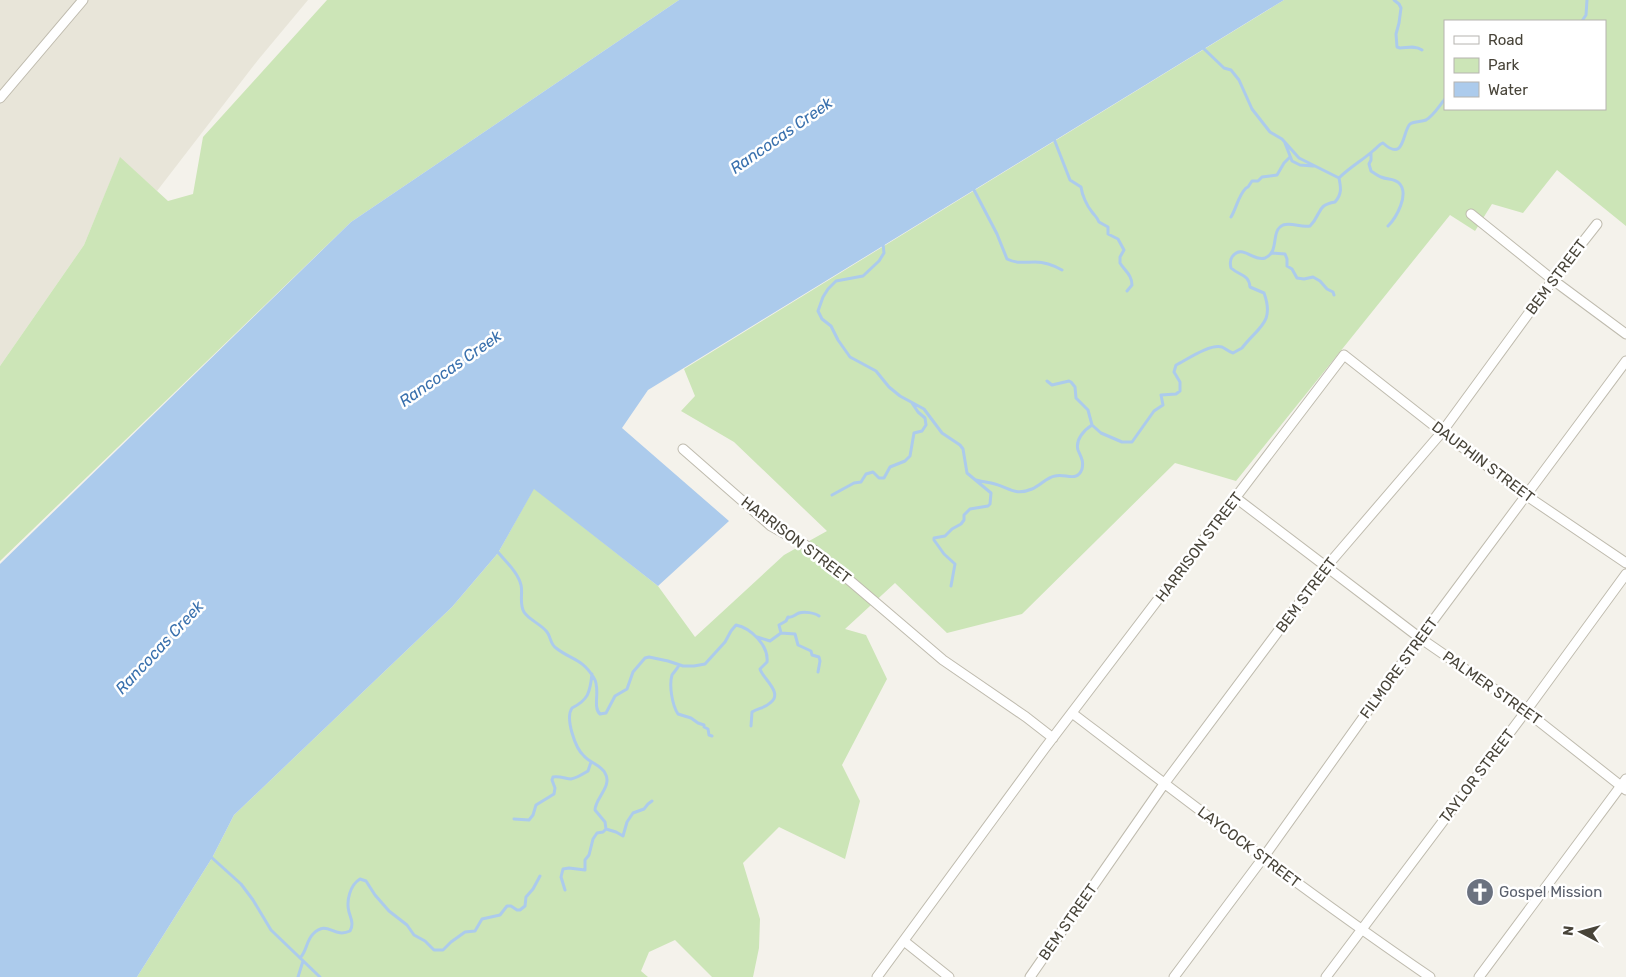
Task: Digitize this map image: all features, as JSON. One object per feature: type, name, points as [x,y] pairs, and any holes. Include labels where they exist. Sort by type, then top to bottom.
[{"type":"street","points":[[0,98],[83,0]]},
{"type":"street","points":[[1471,214],[1553,280],[1626,334]]},
{"type":"street","name":"BEM STREET","points":[[1030,977],[1164,784],[1327,566],[1442,432],[1596,224]]},
{"type":"street","name":"DAUPHIN STREET","points":[[1344,355],[1527,496],[1626,564]]},
{"type":"street","name":"HARRISON STREET","points":[[877,977],[1053,738],[1344,355]]},
{"type":"street","name":"FILMORE STREET","points":[[1174,977],[1263,858],[1420,638],[1626,361]]},
{"type":"street","name":"HARRISON STREET","points":[[684,449],[771,526],[814,550],[943,660],[1026,717],[1053,738]]},
{"type":"street","name":"PALMER STREET","points":[[1236,498],[1420,638],[1526,711],[1624,785]]},
{"type":"street","name":"TAYLOR STREET","points":[[1326,977],[1526,711],[1626,574]]},
{"type":"street","name":"LAYCOCK STREET","points":[[1072,713],[1263,858],[1361,930],[1430,977]]},
{"type":"street","points":[[1479,977],[1624,785]]},
{"type":"street","points":[[904,941],[949,977]]},
{"type":"shaded area","points":[[0,0],[308,0],[258,60],[157,191],[120,158],[84,245],[0,366]]},
{"type":"green space","points":[[327,0],[679,0],[351,222],[0,561],[0,366],[84,245],[120,157],[168,201],[193,194],[203,137]]},
{"type":"green space","points":[[1284,0],[1626,0],[1626,226],[1557,170],[1523,213],[1492,204],[1475,231],[1450,215],[1236,481],[1175,463],[1022,614],[947,633],[895,583],[845,629],[866,635],[887,679],[842,765],[860,801],[845,859],[779,827],[743,863],[760,919],[759,948],[753,977],[712,977],[675,940],[649,952],[641,971],[648,977],[137,977],[212,858],[234,815],[452,607],[498,553],[534,488],[658,586],[695,637],[784,555],[827,531],[734,442],[681,411],[695,396],[684,369]]},
{"type":"water","name":"Rancocas Creek","points":[[679,0],[1284,0],[648,390],[622,428],[729,521],[658,586],[534,489],[498,553],[452,607],[234,815],[212,858],[137,977],[0,977],[0,564],[351,222]]},
{"type":"waterway","points":[[1394,0],[1401,8],[1396,34],[1397,47],[1414,47],[1422,50]]},
{"type":"waterway","points":[[1583,20],[1586,15],[1587,0]]},
{"type":"waterway","points":[[1202,47],[1224,68],[1231,70],[1239,80],[1252,109],[1270,132],[1282,139],[1299,158],[1339,178]]},
{"type":"waterway","points":[[1339,178],[1382,143],[1395,150],[1399,148],[1410,124],[1426,120],[1444,100]]},
{"type":"waterway","points":[[1054,139],[1070,180],[1081,187],[1090,210],[1099,222],[1108,227],[1108,234],[1118,239],[1124,250],[1120,257],[1120,263],[1130,276],[1132,282],[1127,291]]},
{"type":"waterway","points":[[1285,143],[1292,161],[1300,165],[1313,166]]},
{"type":"waterway","points":[[1371,153],[1369,164],[1371,171],[1380,177],[1397,181],[1402,188],[1401,206],[1388,226]]},
{"type":"waterway","points":[[1231,217],[1241,195],[1252,181],[1258,181],[1262,177],[1277,175],[1290,157]]},
{"type":"waterway","points":[[1047,381],[1052,385],[1071,382],[1075,387],[1076,398],[1088,410],[1092,425],[1101,433],[1122,442],[1132,442],[1154,411],[1163,405],[1161,395],[1176,394],[1180,391],[1180,382],[1174,372],[1176,365],[1211,348],[1222,347],[1233,353],[1242,348],[1263,324],[1267,311],[1264,293],[1250,287],[1246,277],[1231,268],[1230,262],[1232,257],[1236,253],[1244,252],[1256,258],[1265,258],[1270,255],[1277,232],[1283,225],[1310,226],[1322,208],[1329,203],[1335,202],[1339,196],[1339,178]]},
{"type":"waterway","points":[[973,188],[997,234],[1007,259],[1018,262],[1042,263],[1062,270]]},
{"type":"waterway","points":[[883,244],[884,253],[879,261],[863,276],[836,281],[823,297],[818,311],[822,319],[831,326],[850,357],[876,371],[889,387],[900,396],[924,409],[942,433],[960,445],[963,449],[967,473],[991,493],[988,506],[970,509],[964,515],[964,520],[961,524],[945,536],[934,538],[944,554],[955,564],[951,586]]},
{"type":"waterway","points":[[1272,253],[1285,254],[1287,266],[1292,269],[1297,278],[1313,277],[1333,292],[1334,295]]},
{"type":"waterway","points":[[832,495],[854,483],[861,482],[866,474],[873,472],[879,478],[884,478],[890,467],[905,461],[910,456],[914,433],[922,431],[926,425],[925,418],[912,403]]},
{"type":"waterway","points":[[976,480],[1021,492],[1035,488],[1052,477],[1059,475],[1077,476],[1083,464],[1077,446],[1079,439],[1083,432],[1092,425]]},
{"type":"waterway","points":[[497,551],[519,580],[524,612],[547,632],[554,646],[590,671],[596,682],[597,707],[600,714],[606,713],[615,696],[627,689],[633,672],[645,658],[649,657],[683,666],[705,664],[725,642],[736,625],[753,634],[765,650],[767,662],[760,669],[774,690],[775,695],[768,705],[752,712],[751,726]]},
{"type":"waterway","points":[[781,633],[779,625],[786,621],[788,617],[804,612],[819,616]]},
{"type":"waterway","points":[[757,637],[770,641],[781,633],[795,634],[798,645],[811,651],[812,655],[819,657],[818,672]]},
{"type":"waterway","points":[[679,665],[671,679],[674,706],[678,714],[704,725],[708,729],[709,735],[712,736]]},
{"type":"waterway","points":[[592,674],[585,699],[572,708],[570,725],[577,747],[586,758],[601,768],[607,778],[607,783],[595,810],[605,822],[606,829]]},
{"type":"waterway","points":[[514,819],[529,820],[533,815],[536,805],[554,794],[553,777],[575,778],[588,771],[591,762]]},
{"type":"waterway","points":[[565,890],[561,877],[563,869],[585,870],[585,860],[589,855],[593,839],[597,833],[603,832],[606,829],[623,836],[627,822],[633,813],[644,809],[652,801]]},
{"type":"waterway","points":[[210,856],[241,884],[271,930],[320,977]]},
{"type":"waterway","points":[[300,958],[309,940],[318,930],[323,928],[339,933],[350,931],[352,924],[348,908],[349,898],[351,889],[360,879],[366,881],[389,911],[407,925],[414,935],[425,941],[434,950],[443,950],[465,932],[475,931],[482,919],[500,915],[507,906],[520,910],[525,906],[526,897],[540,876]]},
{"type":"waterway","points":[[298,977],[303,961]]},
{"type":"place","name":"Gospel Mission","points":[[1480,892]]}]
